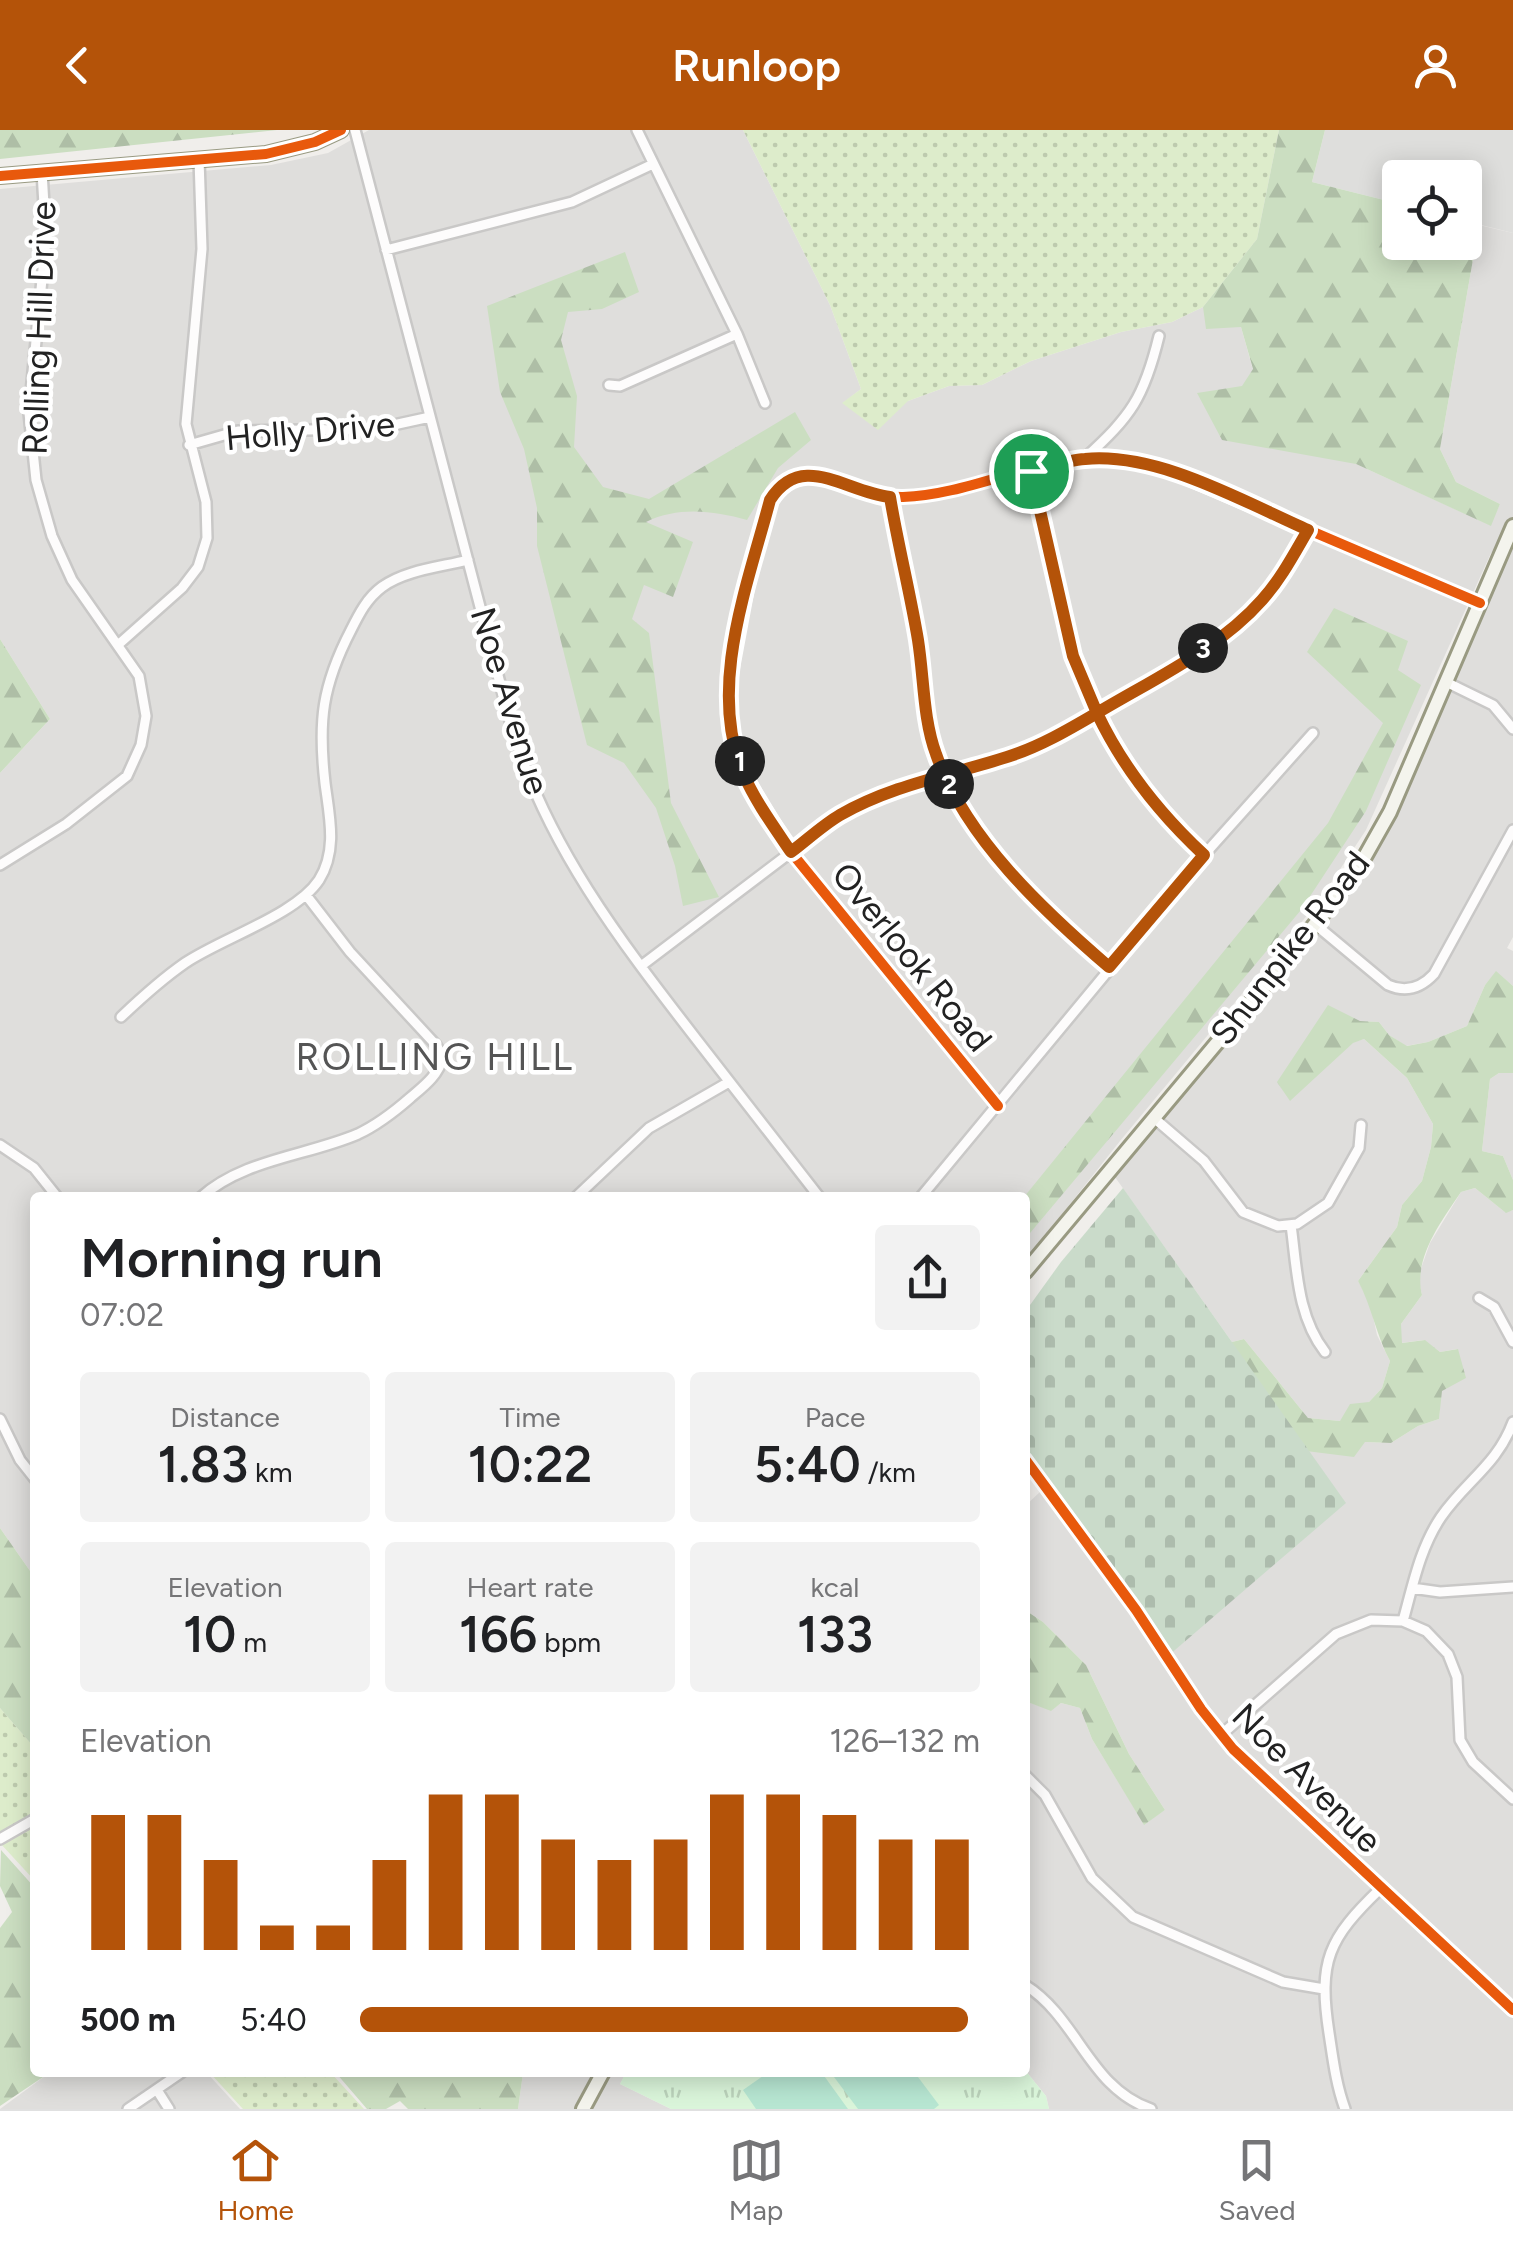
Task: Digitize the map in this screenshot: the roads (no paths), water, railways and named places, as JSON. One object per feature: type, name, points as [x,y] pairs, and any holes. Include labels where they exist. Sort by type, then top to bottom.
[{"type":"main road","points":[[0,176],[266,154],[315,142],[341,130]]},
{"type":"main road","name":"Shunpike Road","points":[[1030,1266],[1316,925],[1359,867],[1390,812],[1513,526]]},
{"type":"main road","points":[[584,2109],[600,2077]]},
{"type":"street","name":"Noe Avenue","points":[[356,130],[514,735],[535,792],[578,875],[641,966],[815,1192]]},
{"type":"street","points":[[637,130],[737,334],[764,403]]},
{"type":"street","points":[[119,644],[182,588],[204,552],[208,512],[189,445],[186,404],[202,248],[199,159]]},
{"type":"street","points":[[386,250],[572,202],[654,164]]},
{"type":"street","name":"Rolling Hill Drive","points":[[0,865],[98,802],[127,776],[145,727],[146,700],[140,676],[83,596],[59,553],[32,459],[30,395],[46,238],[42,172]]},
{"type":"street","points":[[609,385],[620,386],[737,334]]},
{"type":"street","points":[[1084,458],[1134,410],[1151,372],[1159,336]]},
{"type":"street","name":"Holly Drive","points":[[189,445],[264,428],[375,429],[430,418]]},
{"type":"street","points":[[1109,967],[1022,886],[944,775],[929,728],[917,637],[890,497],[919,495],[1084,458],[1130,461],[1168,470],[1480,603]]},
{"type":"street","points":[[1031,471],[1073,656],[1097,713],[1129,772],[1204,855]]},
{"type":"street","name":"Overlook Road","points":[[890,497],[860,492],[809,474],[783,483],[770,500],[746,588],[728,690],[733,735],[742,771],[791,852],[998,1106]]},
{"type":"street","points":[[641,966],[840,815],[896,789],[1028,750],[1214,641],[1262,601],[1308,530]]},
{"type":"street","points":[[121,1017],[186,962],[306,895],[325,869],[330,849],[320,719],[327,684],[342,646],[364,605],[382,586],[468,560]]},
{"type":"street","points":[[1446,682],[1492,705],[1513,728]]},
{"type":"street","points":[[925,1192],[1109,967],[1313,733]]},
{"type":"street","points":[[1316,925],[1388,985],[1407,990],[1419,986],[1434,974],[1513,830]]},
{"type":"street","points":[[208,1192],[249,1169],[359,1133],[400,1107],[428,1083],[441,1064],[443,1057],[436,1045],[350,952],[306,895]]},
{"type":"street","points":[[581,1192],[649,1128],[729,1082]]},
{"type":"street","points":[[1154,1118],[1204,1162],[1242,1212],[1272,1224],[1291,1225],[1319,1212],[1336,1193],[1359,1148],[1361,1125]]},
{"type":"street","points":[[0,1145],[34,1168],[53,1192]]},
{"type":"street","points":[[1291,1225],[1302,1304],[1316,1340],[1326,1352]]},
{"type":"street","points":[[1478,1298],[1494,1307],[1513,1342]]},
{"type":"street","points":[[1,1422],[30,1473]]},
{"type":"street","points":[[1403,1621],[1424,1550],[1442,1516],[1494,1460],[1513,1422]]},
{"type":"street","name":"Noe Avenue","points":[[1030,1466],[1136,1610],[1220,1735],[1254,1772],[1513,2010]]},
{"type":"street","points":[[1412,1588],[1440,1592],[1513,1587]]},
{"type":"street","points":[[1220,1735],[1336,1634],[1371,1620],[1403,1621],[1426,1631],[1448,1654],[1457,1678],[1460,1740],[1473,1762],[1513,1798]]},
{"type":"street","points":[[1030,1780],[1045,1795],[1092,1878],[1133,1917],[1283,1982],[1324,1989]]},
{"type":"street","points":[[0,1839],[30,1822]]},
{"type":"street","points":[[1345,2109],[1332,2057],[1324,1989],[1326,1962],[1359,1909],[1380,1889]]},
{"type":"street","points":[[1030,1989],[1053,2006],[1107,2083],[1151,2109]]},
{"type":"street","points":[[128,2109],[175,2077]]},
{"type":"street","points":[[157,2090],[169,2109]]},
{"type":"district","name":"ROLLING HILL","points":[[435,1057]]}]
